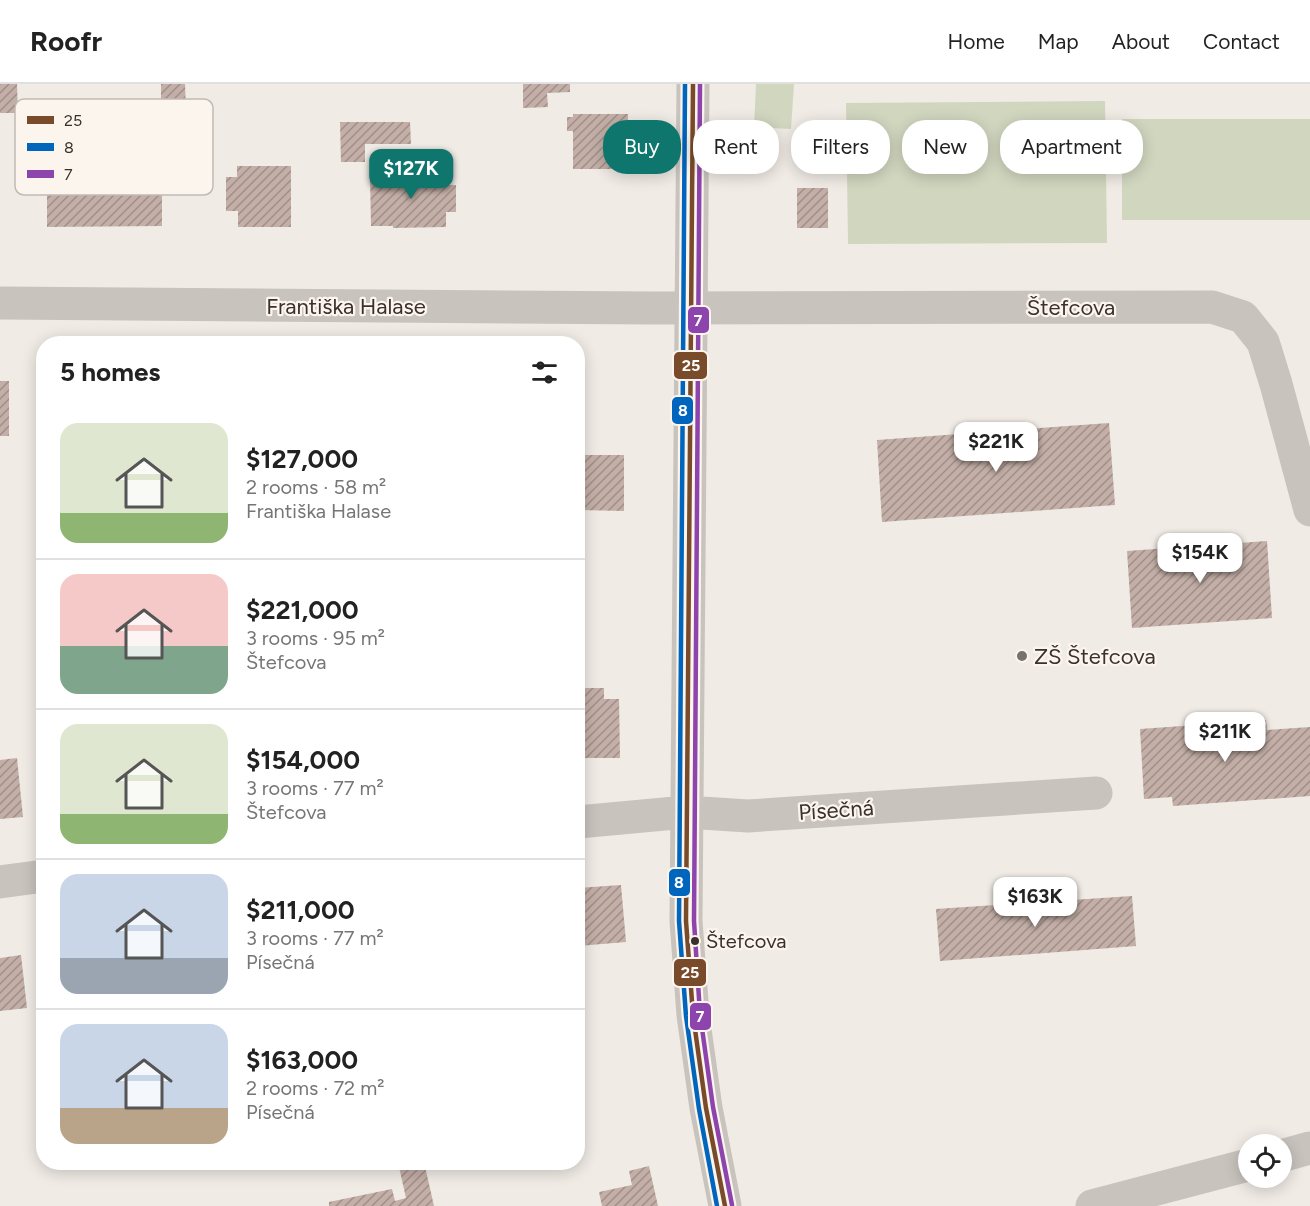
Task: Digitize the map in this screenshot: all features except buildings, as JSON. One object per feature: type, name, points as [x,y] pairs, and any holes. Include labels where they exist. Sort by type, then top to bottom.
[{"type":"street","points":[[693,84],[686,921],[693,1015],[706,1108],[725,1206]]},
{"type":"street","name":"Františka Halase","points":[[0,303],[692,308]]},
{"type":"street","name":"Štefcova","points":[[692,308],[1212,307],[1243,317],[1263,342],[1310,510]]},
{"type":"street","name":"Písečná","points":[[585,821],[686,812],[748,816],[1096,793]]},
{"type":"street","points":[[0,882],[36,877]]},
{"type":"street","points":[[1292,1153],[1310,1148]]},
{"type":"street","points":[[1092,1206],[1238,1168]]},
{"type":"green space","points":[[756,84],[794,84],[791,129],[779,128],[779,120],[754,120]]},
{"type":"green space","points":[[1105,101],[1105,120],[1000,120],[1000,174],[1106,174],[1107,243],[848,244],[847,174],[890,174],[890,120],[846,120],[846,103]]},
{"type":"green space","points":[[1310,119],[1310,220],[1122,220],[1122,174],[1143,174],[1143,120],[1122,120]]},
{"type":"transit line","name":"8","points":[[685,84],[679,921],[686,1016],[699,1109],[717,1206]]},
{"type":"transit line","name":"25","points":[[693,84],[686,921],[693,1015],[706,1108],[725,1206]]},
{"type":"transit line","name":"7","points":[[700,84],[694,921],[700,1014],[713,1107],[732,1205]]},
{"type":"place","name":"ZŠ Štefcova","points":[[1022,656]]},
{"type":"place","name":"Štefcova","points":[[695,941]]}]
